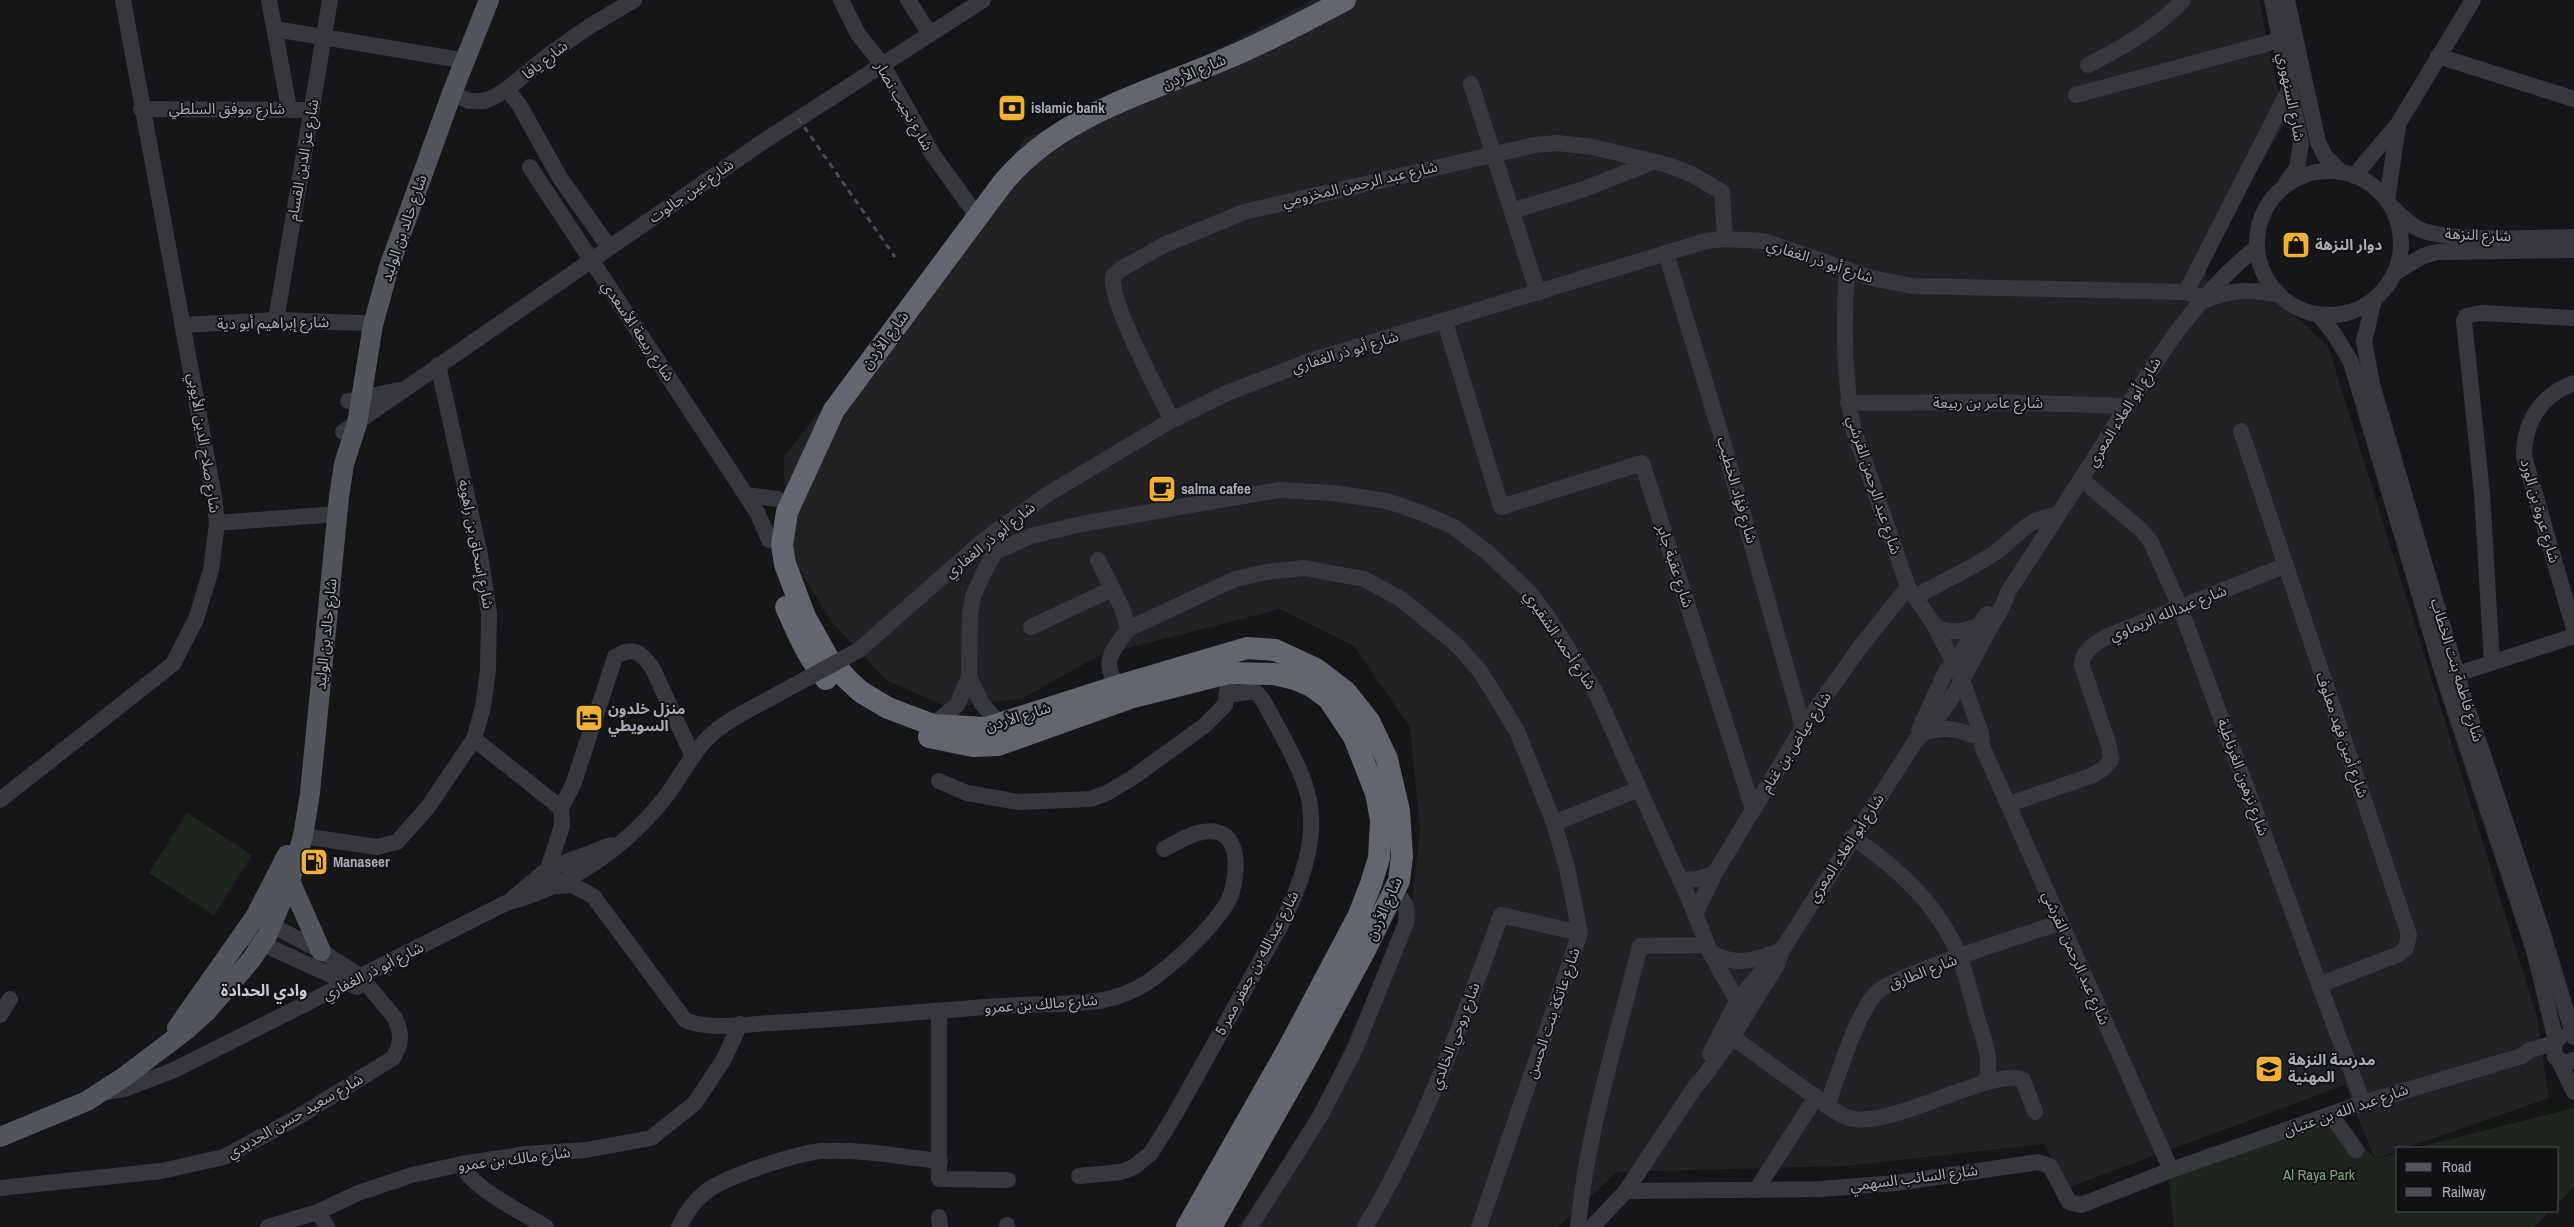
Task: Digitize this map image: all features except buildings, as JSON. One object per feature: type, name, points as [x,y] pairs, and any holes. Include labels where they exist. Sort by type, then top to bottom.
[{"type":"highway","name":"شارع الأردن","points":[[936,264],[972,209],[1004,167],[1046,130],[1083,106],[1101,97],[1248,37],[1323,0]]},
{"type":"highway","name":"شارع الأردن","points":[[1211,1227],[1297,1054],[1358,917],[1378,858],[1381,820],[1376,793],[1364,757],[1354,737],[1328,698],[1295,679],[1274,674],[1228,684],[1133,697],[998,744],[973,746],[928,736],[867,713],[839,693],[815,666],[799,640],[778,589],[773,574],[769,540],[778,499],[830,391],[1013,171],[1054,137],[1105,107],[1261,44],[1345,0]]},
{"type":"highway","name":"شارع الأردن","points":[[916,288],[834,410],[793,496],[783,530],[782,546],[797,599],[828,658],[847,679],[875,701],[934,725],[977,729],[1000,724],[1118,686],[1247,648],[1276,650],[1316,669],[1346,692],[1369,721],[1387,759],[1402,835],[1401,869],[1395,892],[1297,1054],[1186,1227]]},
{"type":"main road","name":"شارع خالد بن الوليد","points":[[168,1042],[243,935],[264,921],[290,881],[303,836],[312,775],[337,514],[354,400],[362,323],[385,251],[455,59],[479,0]]},
{"type":"main road","name":"شارع خالد بن الوليد","points":[[354,400],[389,267],[452,93],[490,0]]},
{"type":"main road","name":"شارع خالد بن الوليد","points":[[0,1137],[61,1113],[101,1093],[186,1030],[207,1011],[263,943],[264,921],[312,775]]},
{"type":"main road","points":[[290,881],[320,951]]},
{"type":"street","name":"شارع صلاح الدين الأيوبي","points":[[0,800],[173,664],[187,640],[204,596],[216,543],[217,523],[184,325],[123,0]]},
{"type":"street","points":[[269,0],[289,108]]},
{"type":"street","name":"شارع عز الدين القسام","points":[[276,320],[330,0]]},
{"type":"street","name":"شارع يافا","points":[[452,93],[464,99],[475,101],[490,99],[508,90],[550,54],[590,26],[634,0]]},
{"type":"street","name":"شارع نجيب نصار","points":[[841,0],[858,34],[882,64],[934,155],[972,209]]},
{"type":"street","points":[[908,0],[930,34]]},
{"type":"street","name":"شارع عين جالوت","points":[[350,428],[438,365],[760,143],[982,0]]},
{"type":"street","points":[[2088,65],[2144,34],[2166,19],[2183,0]]},
{"type":"street","name":"شارع السنهوري","points":[[2272,0],[2298,123],[2301,156],[2297,168],[2281,189]]},
{"type":"street","name":"شارع السنهوري","points":[[2287,0],[2318,142],[2325,156],[2348,174]]},
{"type":"street","points":[[2348,174],[2369,161],[2398,124],[2473,0]]},
{"type":"street","points":[[275,30],[455,59]]},
{"type":"street","points":[[2076,95],[2280,40]]},
{"type":"street","points":[[2438,56],[2574,99]]},
{"type":"street","points":[[1471,84],[1538,293]]},
{"type":"street","points":[[2186,292],[2290,88]]},
{"type":"street","points":[[508,90],[520,106],[560,178],[609,247]]},
{"type":"street","name":"شارع موفق السلطي","points":[[142,109],[289,108],[312,110]]},
{"type":"street","points":[[2389,203],[2398,124]]},
{"type":"street","name":"شارع عبد الرحمن المخزومي","points":[[1172,420],[1123,316],[1113,287],[1113,276],[1116,272],[1164,245],[1244,212],[1493,154],[1535,145],[1557,143],[1593,147],[1691,174],[1722,192],[1725,239]]},
{"type":"street","points":[[1512,211],[1584,189],[1653,162]]},
{"type":"street","name":"شارع ربيعة الأسعدي","points":[[530,167],[590,260],[680,392],[746,495],[758,514],[769,540]]},
{"type":"street","points":[[2309,174],[2348,174],[2377,190],[2389,203],[2398,222],[2401,239],[2400,257],[2386,288],[2374,300],[2348,313],[2319,315],[2296,308],[2277,294],[2266,280],[2260,264],[2257,247],[2262,215],[2270,201],[2281,189],[2294,180],[2309,174]]},
{"type":"street","name":"شارع النزهة","points":[[2389,203],[2412,225],[2437,233],[2469,236],[2574,237]]},
{"type":"street","name":"شارع أبو ذر الغفاري","points":[[101,1093],[124,1089],[172,1071],[506,903],[557,886],[584,861],[620,842],[652,813],[704,741],[722,726],[859,650],[984,540],[1048,494],[1172,420],[1226,393],[1270,375],[1706,241],[1725,239],[1764,241],[1847,271],[1890,283],[1930,287],[2186,292],[2202,300]]},
{"type":"street","name":"شارع أبو العلاء المعري","points":[[1922,736],[1921,723],[1950,668],[1994,604],[2008,592],[2155,362],[2202,300],[2228,270],[2257,247]]},
{"type":"street","name":"شارع النزهة","points":[[2394,273],[2423,256],[2437,252],[2574,250]]},
{"type":"street","name":"شارع فؤاد الخطيب","points":[[1666,253],[1721,435],[1803,727]]},
{"type":"street","name":"شارع عبد الرحمن القرشي","points":[[1847,271],[1844,320],[1848,403],[1860,450],[1926,630],[1959,685],[1977,741],[2009,804],[2059,923],[2171,1170]]},
{"type":"street","points":[[2202,300],[2236,290],[2277,294]]},
{"type":"street","name":"شارع فاطمة بنت الخطاب","points":[[2365,386],[2364,341],[2374,300]]},
{"type":"street","points":[[2492,662],[2482,493],[2464,321],[2466,316],[2481,313],[2574,318]]},
{"type":"street","name":"شارع فاطمة بنت الخطاب","points":[[2319,315],[2335,335],[2365,386],[2450,676],[2534,950],[2559,1052]]},
{"type":"street","name":"شارع إبراهيم أبو دية","points":[[184,325],[276,320],[362,323]]},
{"type":"street","name":"شارع عقبة جابر","points":[[1444,322],[1501,506],[1642,463],[1753,809]]},
{"type":"street","name":"شارع إسحاق بن راهوية","points":[[303,836],[377,847],[397,842],[428,807],[474,739],[483,707],[488,670],[488,603],[475,531],[438,365]]},
{"type":"street","name":"شارع عروة بن الورد","points":[[2574,383],[2552,394],[2539,407],[2529,422],[2524,442],[2524,456],[2574,629]]},
{"type":"street","name":"شارع عين جالوت","points":[[354,400],[404,389]]},
{"type":"street","name":"شارع عامر بن ربيعة","points":[[1848,403],[1997,402],[2128,406]]},
{"type":"street","name":"شارع أمين فهد معلوف","points":[[2241,431],[2284,566],[2409,935],[2409,942],[2399,954],[2319,985]]},
{"type":"street","name":"شارع نزهون الغرناطية","points":[[2081,479],[2141,530],[2151,542],[2180,607],[2362,1103]]},
{"type":"street","name":"شارع أحمد الشقيري","points":[[969,676],[971,604],[978,584],[995,552],[1031,536],[1081,524],[1279,490],[1333,493],[1387,501],[1438,519],[1459,530],[1487,552],[1528,591],[1548,617],[1595,691],[1695,914],[1708,949],[1741,1008]]},
{"type":"street","points":[[746,495],[778,499]]},
{"type":"street","points":[[217,523],[337,514]]},
{"type":"street","points":[[1914,596],[1991,556],[2032,521],[2044,516],[2058,515]]},
{"type":"street","points":[[1098,560],[1122,608],[1128,629],[1109,662],[1109,673],[1118,686]]},
{"type":"street","name":"شارع عبدالله الريماوي","points":[[2009,804],[2078,781],[2102,769],[2112,760],[2082,666],[2082,658],[2088,650],[2108,636],[2284,566]]},
{"type":"street","name":"شارع عاتكة بنت الحسن","points":[[1128,629],[1235,579],[1266,572],[1304,568],[1364,579],[1401,599],[1457,645],[1480,672],[1517,731],[1554,823],[1567,868],[1580,933],[1479,1227]]},
{"type":"street","points":[[1031,627],[1112,589]]},
{"type":"street","name":"شارع أبو العلاء المعري","points":[[1592,1227],[1626,1191],[1697,1084],[1741,1008],[1777,965],[1780,954],[1852,837],[1959,685],[2003,609],[2008,592]]},
{"type":"street","name":"شارع عبد الرحمن القرشي","points":[[1914,596],[1935,626],[1950,668]]},
{"type":"street","name":"شارع عياض بن غنام","points":[[1695,914],[1716,873],[1803,727],[1861,646],[1914,596]]},
{"type":"street","points":[[1935,626],[1945,631],[1960,632],[1978,626]]},
{"type":"street","points":[[2450,676],[2574,636]]},
{"type":"street","points":[[557,886],[548,869],[562,826],[561,808],[573,785],[612,661],[622,653],[640,652],[653,669],[693,757]]},
{"type":"street","points":[[934,725],[957,704],[969,676]]},
{"type":"street","points":[[969,676],[982,704],[1000,724]]},
{"type":"street","name":"شارع فاطمة بنت الخطاب","points":[[2450,676],[2462,692],[2543,934],[2574,1038]]},
{"type":"street","points":[[938,781],[967,793],[1020,802],[1091,799],[1108,793],[1132,778],[1204,726],[1225,705],[1228,684]]},
{"type":"street","name":"شارع عبدالله بن جعفر ممر 5","points":[[1079,1176],[1121,1172],[1134,1167],[1151,1153],[1174,1116],[1283,921],[1297,892],[1306,863],[1310,839],[1310,809],[1304,781],[1264,700],[1256,691],[1228,684]]},
{"type":"street","points":[[1922,736],[1937,728],[1949,728],[1977,741]]},
{"type":"street","points":[[474,739],[561,808]]},
{"type":"street","points":[[1554,823],[1639,789]]},
{"type":"street","points":[[562,826],[584,861]]},
{"type":"street","name":"شارع مالك بن عمرو","points":[[584,861],[593,896],[682,1017],[690,1022],[710,1025],[1004,1006],[1074,1004],[1126,994],[1148,981],[1192,943],[1216,918],[1232,894],[1236,863],[1230,843],[1219,832],[1193,834],[1164,849]]},
{"type":"street","points":[[1852,837],[1884,859],[1913,885],[1938,916],[1960,957],[1986,1047],[1989,1071],[1985,1083]]},
{"type":"street","name":"شارع أبو ذر الغفاري","points":[[506,903],[548,869],[584,861]]},
{"type":"street","points":[[1680,880],[1698,879],[1716,873]]},
{"type":"street","name":"شارع مالك بن عمرو","points":[[557,886],[572,885],[593,896]]},
{"type":"street","points":[[1250,1227],[1319,1118],[1355,1049],[1406,923],[1408,910],[1405,900],[1395,892]]},
{"type":"street","name":"شارع روحي الخالدي","points":[[1365,1227],[1386,1194],[1444,1070],[1502,915],[1580,933]]},
{"type":"street","points":[[264,921],[320,951],[355,980]]},
{"type":"street","name":"شارع الطارق","points":[[1756,1190],[1821,1101],[1860,1020],[1877,992],[1891,983],[2059,923]]},
{"type":"street","points":[[243,935],[355,980]]},
{"type":"street","points":[[1578,1227],[1581,1191],[1593,1135],[1640,946],[1708,949],[1726,961],[1741,963],[1780,954]]},
{"type":"street","name":"شارع سعيد حسن الحديدي","points":[[0,1188],[162,1171],[201,1164],[244,1148],[393,1058],[401,1044],[399,1026],[395,1018],[374,994],[355,980]]},
{"type":"street","points":[[0,1015],[10,998]]},
{"type":"street","name":"شارع أبو العلاء المعري","points":[[1697,1084],[1732,1037],[1741,1008]]},
{"type":"street","points":[[939,1011],[939,1179],[1008,1180]]},
{"type":"street","name":"شارع مالك بن عمرو","points":[[268,1227],[318,1212],[390,1181],[462,1164],[526,1154],[594,1149],[651,1138],[695,1103],[728,1050],[740,1024]]},
{"type":"street","points":[[710,1025],[728,1050]]},
{"type":"street","name":"شارع عبد الله بن عتبان","points":[[2171,1170],[2362,1103],[2522,1056],[2559,1052],[2563,1036],[2574,1038]]},
{"type":"street","points":[[1732,1037],[1821,1101],[1849,1118],[1869,1119],[1985,1083],[2012,1078],[2023,1080],[2035,1112]]},
{"type":"street","points":[[2559,1052],[2574,1092]]},
{"type":"street","points":[[2331,1115],[2356,1150]]},
{"type":"street","points":[[679,1227],[699,1197],[709,1190],[771,1164],[820,1151],[868,1152],[940,1162]]},
{"type":"street","name":"شارع السائب السهمي","points":[[1626,1191],[1821,1189],[1896,1183],[2038,1162],[2050,1166],[2069,1202],[2081,1205],[2171,1170]]},
{"type":"street","points":[[462,1164],[464,1170],[479,1185],[546,1227]]},
{"type":"street","points":[[318,1212],[327,1227]]},
{"type":"shaded area","points":[[1313,0],[2259,0],[2285,123],[2206,258],[2206,289],[2259,283],[2328,346],[2537,1017],[2549,1098],[2408,1147],[2396,1147],[2396,1152],[2375,1159],[2345,1085],[2067,1188],[2044,1144],[1845,1166],[1617,1172],[1558,1227],[1238,1227],[1315,1114],[1413,895],[1420,830],[1410,727],[1354,646],[1280,609],[1098,656],[1023,698],[949,708],[886,680],[831,621],[785,546],[784,457],[988,195],[1024,139],[1192,63]]},
{"type":"green space","points":[[187,813],[252,855],[214,915],[149,873]]},
{"type":"green space","points":[[2574,1108],[2574,1187],[2559,1202],[2559,1147],[2420,1147]]},
{"type":"green space","name":"Al Raya Park","points":[[2334,1114],[2375,1159],[2396,1154],[2396,1212],[2549,1212],[2534,1227],[2174,1227],[2168,1174]]},
{"type":"railway","points":[[798,118],[895,257]]},
{"type":"place","name":"islamic bank","points":[[1012,108]]},
{"type":"place","name":"دوار النزهة","points":[[2296,245]]},
{"type":"place","name":"salma cafee","points":[[1162,489]]},
{"type":"place","name":"منزل خلدون السويطي","points":[[589,718]]},
{"type":"place","name":"Manaseer","points":[[314,862]]},
{"type":"place","name":"مدرسة النزهة المهنية","points":[[2269,1069]]},
{"type":"district","name":"وادي الحدادة","points":[[264,990]]}]
